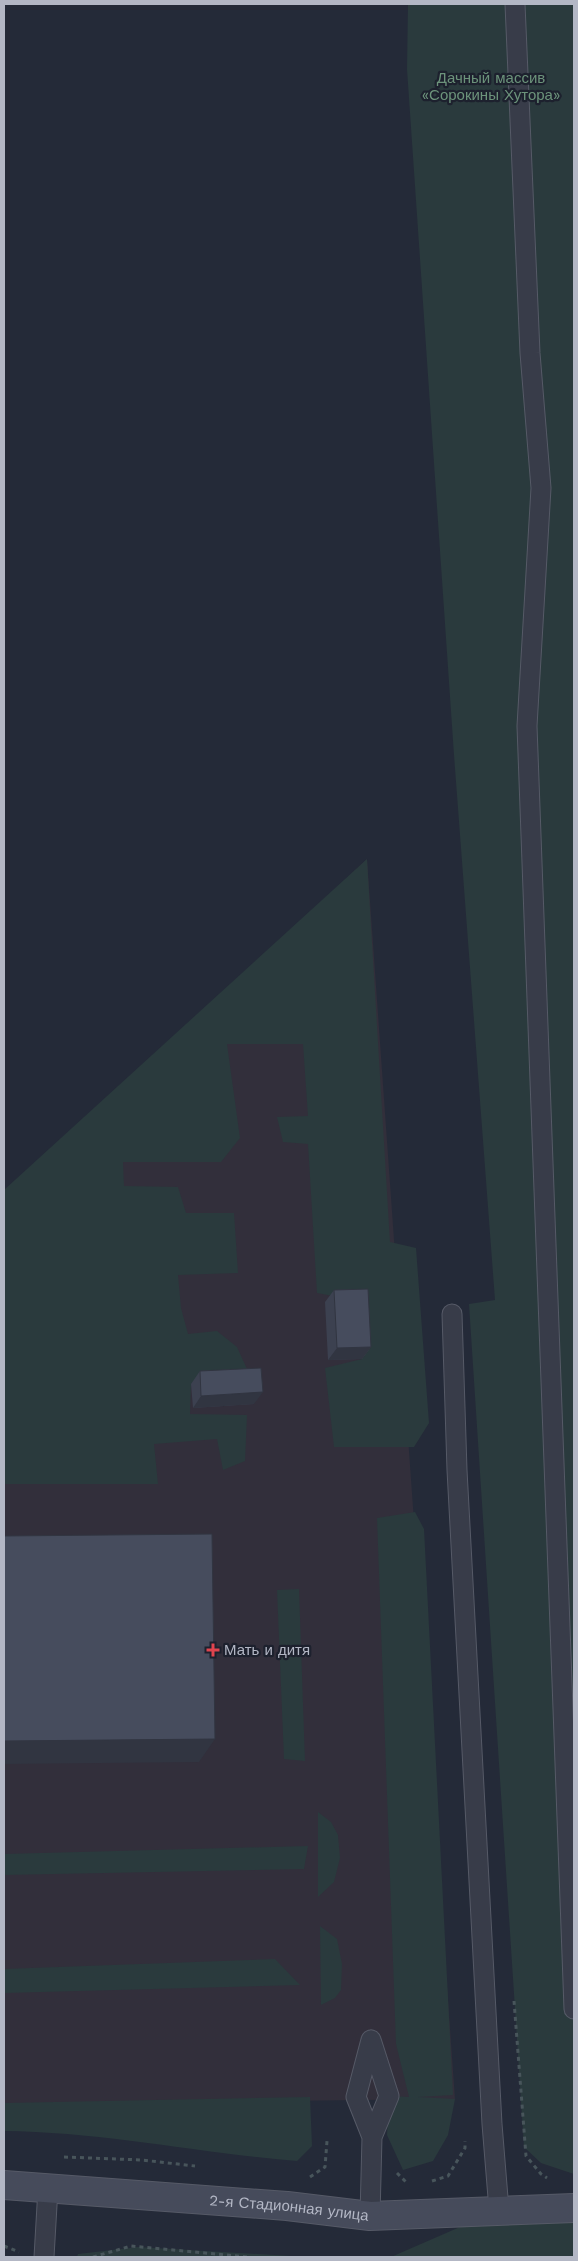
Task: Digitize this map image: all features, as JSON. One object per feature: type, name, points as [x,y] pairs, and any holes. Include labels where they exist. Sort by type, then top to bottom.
[{"type":"main road","name":"2-я Стадионная улица","points":[[4,2185],[287,2206],[370,2216],[574,2208]]},
{"type":"lane","points":[[515,4],[530,353],[541,488],[527,726],[574,2009]]},
{"type":"lane","points":[[452,1314],[457,1480],[492,2124],[499,2210]]},
{"type":"lane","points":[[370,2216],[372,2137]]},
{"type":"lane","points":[[36,2256],[48,2188]]},
{"type":"path","points":[[430,2182],[448,2176],[465,2148],[466,2133]]},
{"type":"path","points":[[308,2179],[325,2168],[327,2141]]},
{"type":"path","points":[[63,2157],[142,2160],[202,2167]]},
{"type":"path","points":[[393,2169],[412,2189]]},
{"type":"path","points":[[4,2246],[36,2256]]},
{"type":"path","points":[[93,2257],[131,2246],[247,2257]]},
{"type":"shaded area","name":"Мать и дитя","points":[[367,859],[455,2099],[4,2104],[4,1200]]},
{"type":"green space","name":"Дачный массив «Сорокины Хутора»","points":[[408,4],[574,4],[574,2174],[541,2163],[524,2147],[469,1304],[495,1300],[454,755],[407,69]]},
{"type":"green space","points":[[367,859],[390,1242],[416,1248],[429,1423],[414,1447],[334,1447],[325,1368],[362,1359],[360,1301],[317,1293],[308,1144],[283,1142],[277,1117],[308,1116],[303,1044],[227,1044],[240,1138],[221,1162],[123,1162],[124,1186],[178,1187],[186,1213],[234,1213],[238,1273],[178,1275],[181,1308],[188,1334],[217,1331],[237,1347],[252,1380],[191,1384],[190,1414],[247,1415],[245,1461],[223,1470],[217,1439],[154,1444],[158,1484],[4,1484],[4,1190]]},
{"type":"green space","points":[[415,1512],[424,1529],[453,2095],[417,2097],[455,2099],[448,2135],[433,2161],[403,2170],[387,2135],[389,2096],[409,2097],[396,2044],[377,1518]]},
{"type":"green space","points":[[299,1589],[305,1761],[284,1759],[277,1590]]},
{"type":"green space","points":[[318,1812],[331,1822],[338,1835],[340,1858],[334,1882],[318,1897]]},
{"type":"green space","points":[[308,1846],[304,1869],[4,1875],[4,1854]]},
{"type":"green space","points":[[320,1926],[337,1939],[342,1964],[341,1990],[335,1998],[321,2005]]},
{"type":"green space","points":[[275,1959],[300,1985],[4,1993],[4,1969]]},
{"type":"green space","points":[[310,2097],[312,2146],[297,2161],[77,2135],[4,2131],[4,2103]]},
{"type":"green space","points":[[574,2208],[574,2257],[391,2257],[499,2210]]},
{"type":"green space","points":[[138,2247],[308,2257],[77,2257],[78,2254]]},
{"type":"building","points":[[368,1289],[371,1347],[337,1348],[334,1290]]},
{"type":"building","points":[[261,1368],[263,1392],[201,1396],[200,1371]]},
{"type":"building","points":[[212,1534],[215,1739],[4,1741],[4,1536]]},
{"type":"place","name":"Мать и дитя","points":[[213,1650]]}]
